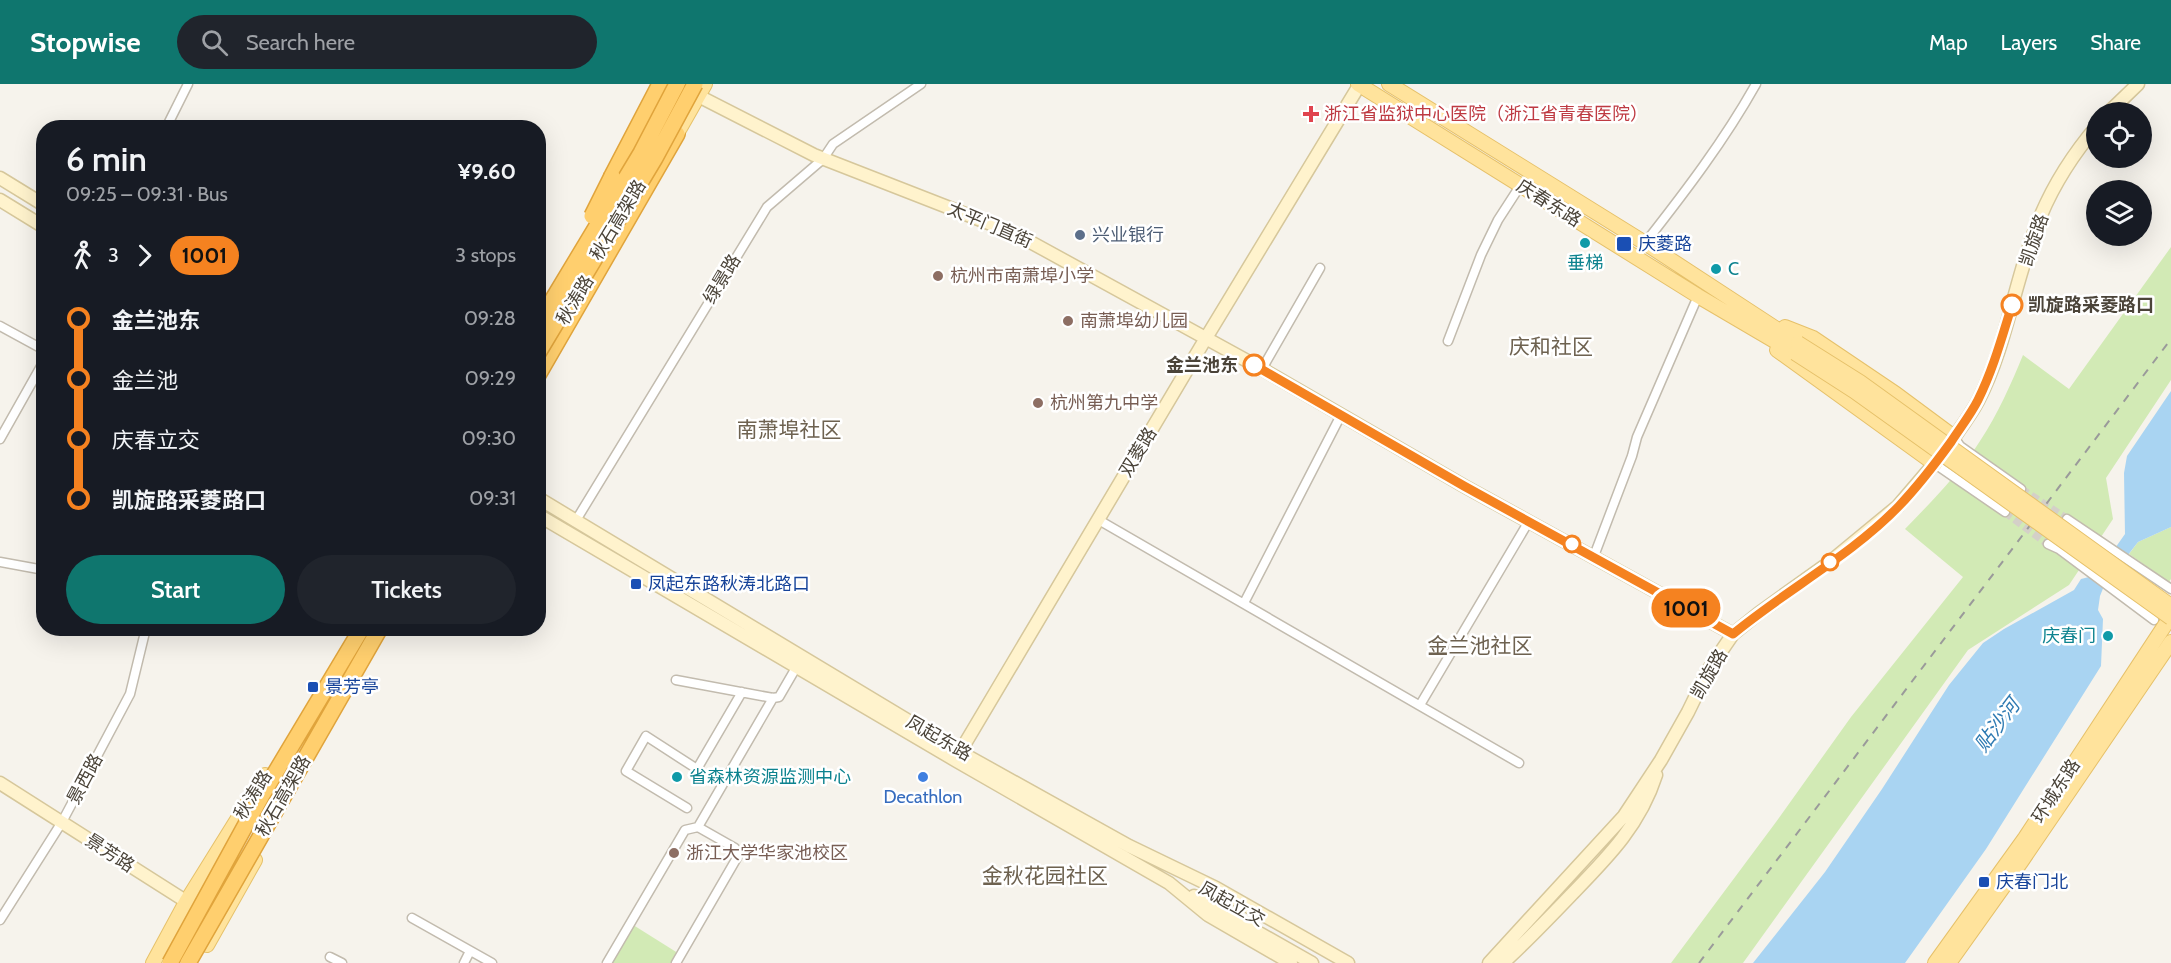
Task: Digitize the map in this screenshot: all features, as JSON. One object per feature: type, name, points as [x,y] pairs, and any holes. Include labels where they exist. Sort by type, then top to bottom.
[{"type":"highway","points":[[546,307],[660,84]]},
{"type":"highway","name":"秋石高架路","points":[[546,310],[640,153],[676,84]]},
{"type":"highway","name":"秋石高架路","points":[[546,340],[699,88]]},
{"type":"highway","points":[[546,361],[677,134]]},
{"type":"highway","name":"秋石高架路","points":[[170,963],[352,636]]},
{"type":"highway","name":"秋石高架路","points":[[188,963],[375,636]]},
{"type":"main road","name":"秋涛路","points":[[546,299],[625,165],[667,84]]},
{"type":"main road","name":"太平门直街","points":[[676,84],[699,88],[823,159],[1014,233],[1262,369],[1733,634]]},
{"type":"main road","name":"庆春东路","points":[[1359,84],[1698,296],[1740,321],[1796,348]]},
{"type":"main road","name":"双菱路","points":[[957,756],[1359,84]]},
{"type":"main road","name":"庆春东路","points":[[1389,84],[1645,243],[1758,317],[1796,348]]},
{"type":"main road","points":[[2119,102],[2138,84]]},
{"type":"main road","name":"秋涛路","points":[[546,349],[677,134],[699,88]]},
{"type":"main road","name":"凯旋路","points":[[1489,963],[1624,816],[1661,760],[1709,669],[1733,634],[1860,539],[1898,506],[1935,464],[1977,401],[1994,362],[2041,216],[2059,179],[2086,139]]},
{"type":"main road","points":[[0,178],[36,200]]},
{"type":"main road","points":[[0,200],[36,222]]},
{"type":"main road","name":"庆春东路","points":[[1758,317],[1813,338],[1896,394],[1954,437]]},
{"type":"main road","name":"庆春东路","points":[[1740,321],[1791,361],[1935,464]]},
{"type":"main road","points":[[1796,348],[1860,382],[2171,606]]},
{"type":"main road","points":[[1796,348],[2166,623]]},
{"type":"main road","name":"凤起东路","points":[[546,503],[957,756],[1169,883],[1208,915],[1291,963]]},
{"type":"main road","name":"凤起东路","points":[[546,520],[957,756],[1129,846],[1216,888],[1347,963]]},
{"type":"main road","name":"环城东路","points":[[1935,963],[2025,838],[2166,623]]},
{"type":"main road","name":"秋涛路","points":[[153,963],[186,902],[352,636]]},
{"type":"main road","name":"秋涛路","points":[[196,963],[381,636]]},
{"type":"main road","name":"环城东路","points":[[1949,963],[2171,642]]},
{"type":"main road","points":[[1503,963],[1608,857],[1631,827],[1648,799],[1661,760]]},
{"type":"main road","name":"景芳路","points":[[0,783],[220,923]]},
{"type":"main road","name":"凤起立交","points":[[1129,846],[1312,963]]},
{"type":"main road","name":"凤起立交","points":[[1169,883],[1216,902],[1334,963]]},
{"type":"street","points":[[170,120],[188,84]]},
{"type":"street","name":"绿景路","points":[[575,522],[767,207],[823,159],[833,144],[921,84]]},
{"type":"street","points":[[1645,243],[1693,183],[1733,124],[1756,84]]},
{"type":"street","points":[[1448,341],[1481,255],[1498,220],[1520,186]]},
{"type":"street","points":[[1262,369],[1320,268]]},
{"type":"street","points":[[1593,556],[1632,456],[1637,437],[1698,296]]},
{"type":"street","points":[[0,326],[36,346]]},
{"type":"street","points":[[0,439],[36,375]]},
{"type":"street","points":[[1244,603],[1341,415]]},
{"type":"street","points":[[1954,437],[1960,446],[2021,489]]},
{"type":"street","points":[[1935,464],[2004,512]]},
{"type":"street","points":[[1097,519],[1519,763]]},
{"type":"street","points":[[2067,519],[2171,589]]},
{"type":"street","points":[[1420,705],[1529,521]]},
{"type":"street","points":[[2048,544],[2059,549],[2166,623]]},
{"type":"street","points":[[0,562],[36,569]]},
{"type":"street","name":"景西路","points":[[0,920],[62,822],[130,694],[144,636]]},
{"type":"street","points":[[676,680],[773,698],[779,697],[797,666]]},
{"type":"street","points":[[687,808],[626,771],[645,736],[697,769],[741,692]]},
{"type":"street","points":[[698,827],[773,698]]},
{"type":"street","points":[[607,963],[685,830],[698,827],[735,848],[738,856],[676,963]]},
{"type":"street","points":[[412,918],[492,963]]},
{"type":"street","points":[[464,963],[470,951]]},
{"type":"street","points":[[330,957],[342,963]]},
{"type":"green space","points":[[2171,247],[2171,380],[2106,478],[2113,519],[2069,585],[1968,650],[1743,963],[1671,963],[1851,717],[1963,577],[1905,529],[1945,487],[1987,431],[2023,355],[2069,389]]},
{"type":"green space","points":[[2171,527],[2171,579],[2169,582],[2129,554],[2138,542]]},
{"type":"green space","points":[[630,923],[681,955],[676,963],[607,963]]},
{"type":"water","name":"贴沙河","points":[[2171,391],[2171,527],[2138,542],[2104,586],[2098,610],[2103,619],[2101,666],[1986,849],[1905,963],[1753,963],[1825,872],[1949,685],[1983,643],[2074,590],[2081,579],[2094,578],[2125,534],[2124,473],[2127,456]]},
{"type":"tunnel","points":[[2021,489],[2067,519]]},
{"type":"tunnel","points":[[2005,512],[2048,544]]},
{"type":"railway","points":[[1699,963],[2171,339]]},
{"type":"bus line","name":"1001","points":[[1254,365],[1464,486],[1733,634],[1860,539],[1898,506],[1935,464],[1977,401],[1994,362],[2012,305]]},
{"type":"place","name":"浙江省监狱中心医院（浙江省青春医院）","points":[[1311,114]]},
{"type":"place","name":"兴业银行","points":[[1080,235]]},
{"type":"place","name":"垂梯","points":[[1585,243]]},
{"type":"place","name":"庆菱路","points":[[1624,244]]},
{"type":"place","name":"C","points":[[1716,269]]},
{"type":"place","name":"杭州市南萧埠小学","points":[[938,276]]},
{"type":"place","name":"凯旋路采菱路口","points":[[2012,305]]},
{"type":"place","name":"南萧埠幼儿园","points":[[1068,321]]},
{"type":"place","name":"金兰池东","points":[[1254,365]]},
{"type":"place","name":"杭州第九中学","points":[[1038,403]]},
{"type":"place","name":"凤起东路秋涛北路口","points":[[636,584]]},
{"type":"place","name":"庆春门","points":[[2108,636]]},
{"type":"place","name":"景芳亭","points":[[313,687]]},
{"type":"place","name":"省森林资源监测中心","points":[[677,777]]},
{"type":"place","name":"Decathlon","points":[[923,777]]},
{"type":"place","name":"浙江大学华家池校区","points":[[674,853]]},
{"type":"place","name":"庆春门北","points":[[1984,882]]},
{"type":"district","name":"庆和社区","points":[[1551,347]]},
{"type":"district","name":"南萧埠社区","points":[[789,430]]},
{"type":"district","name":"金兰池社区","points":[[1480,646]]},
{"type":"district","name":"金秋花园社区","points":[[1045,876]]}]
